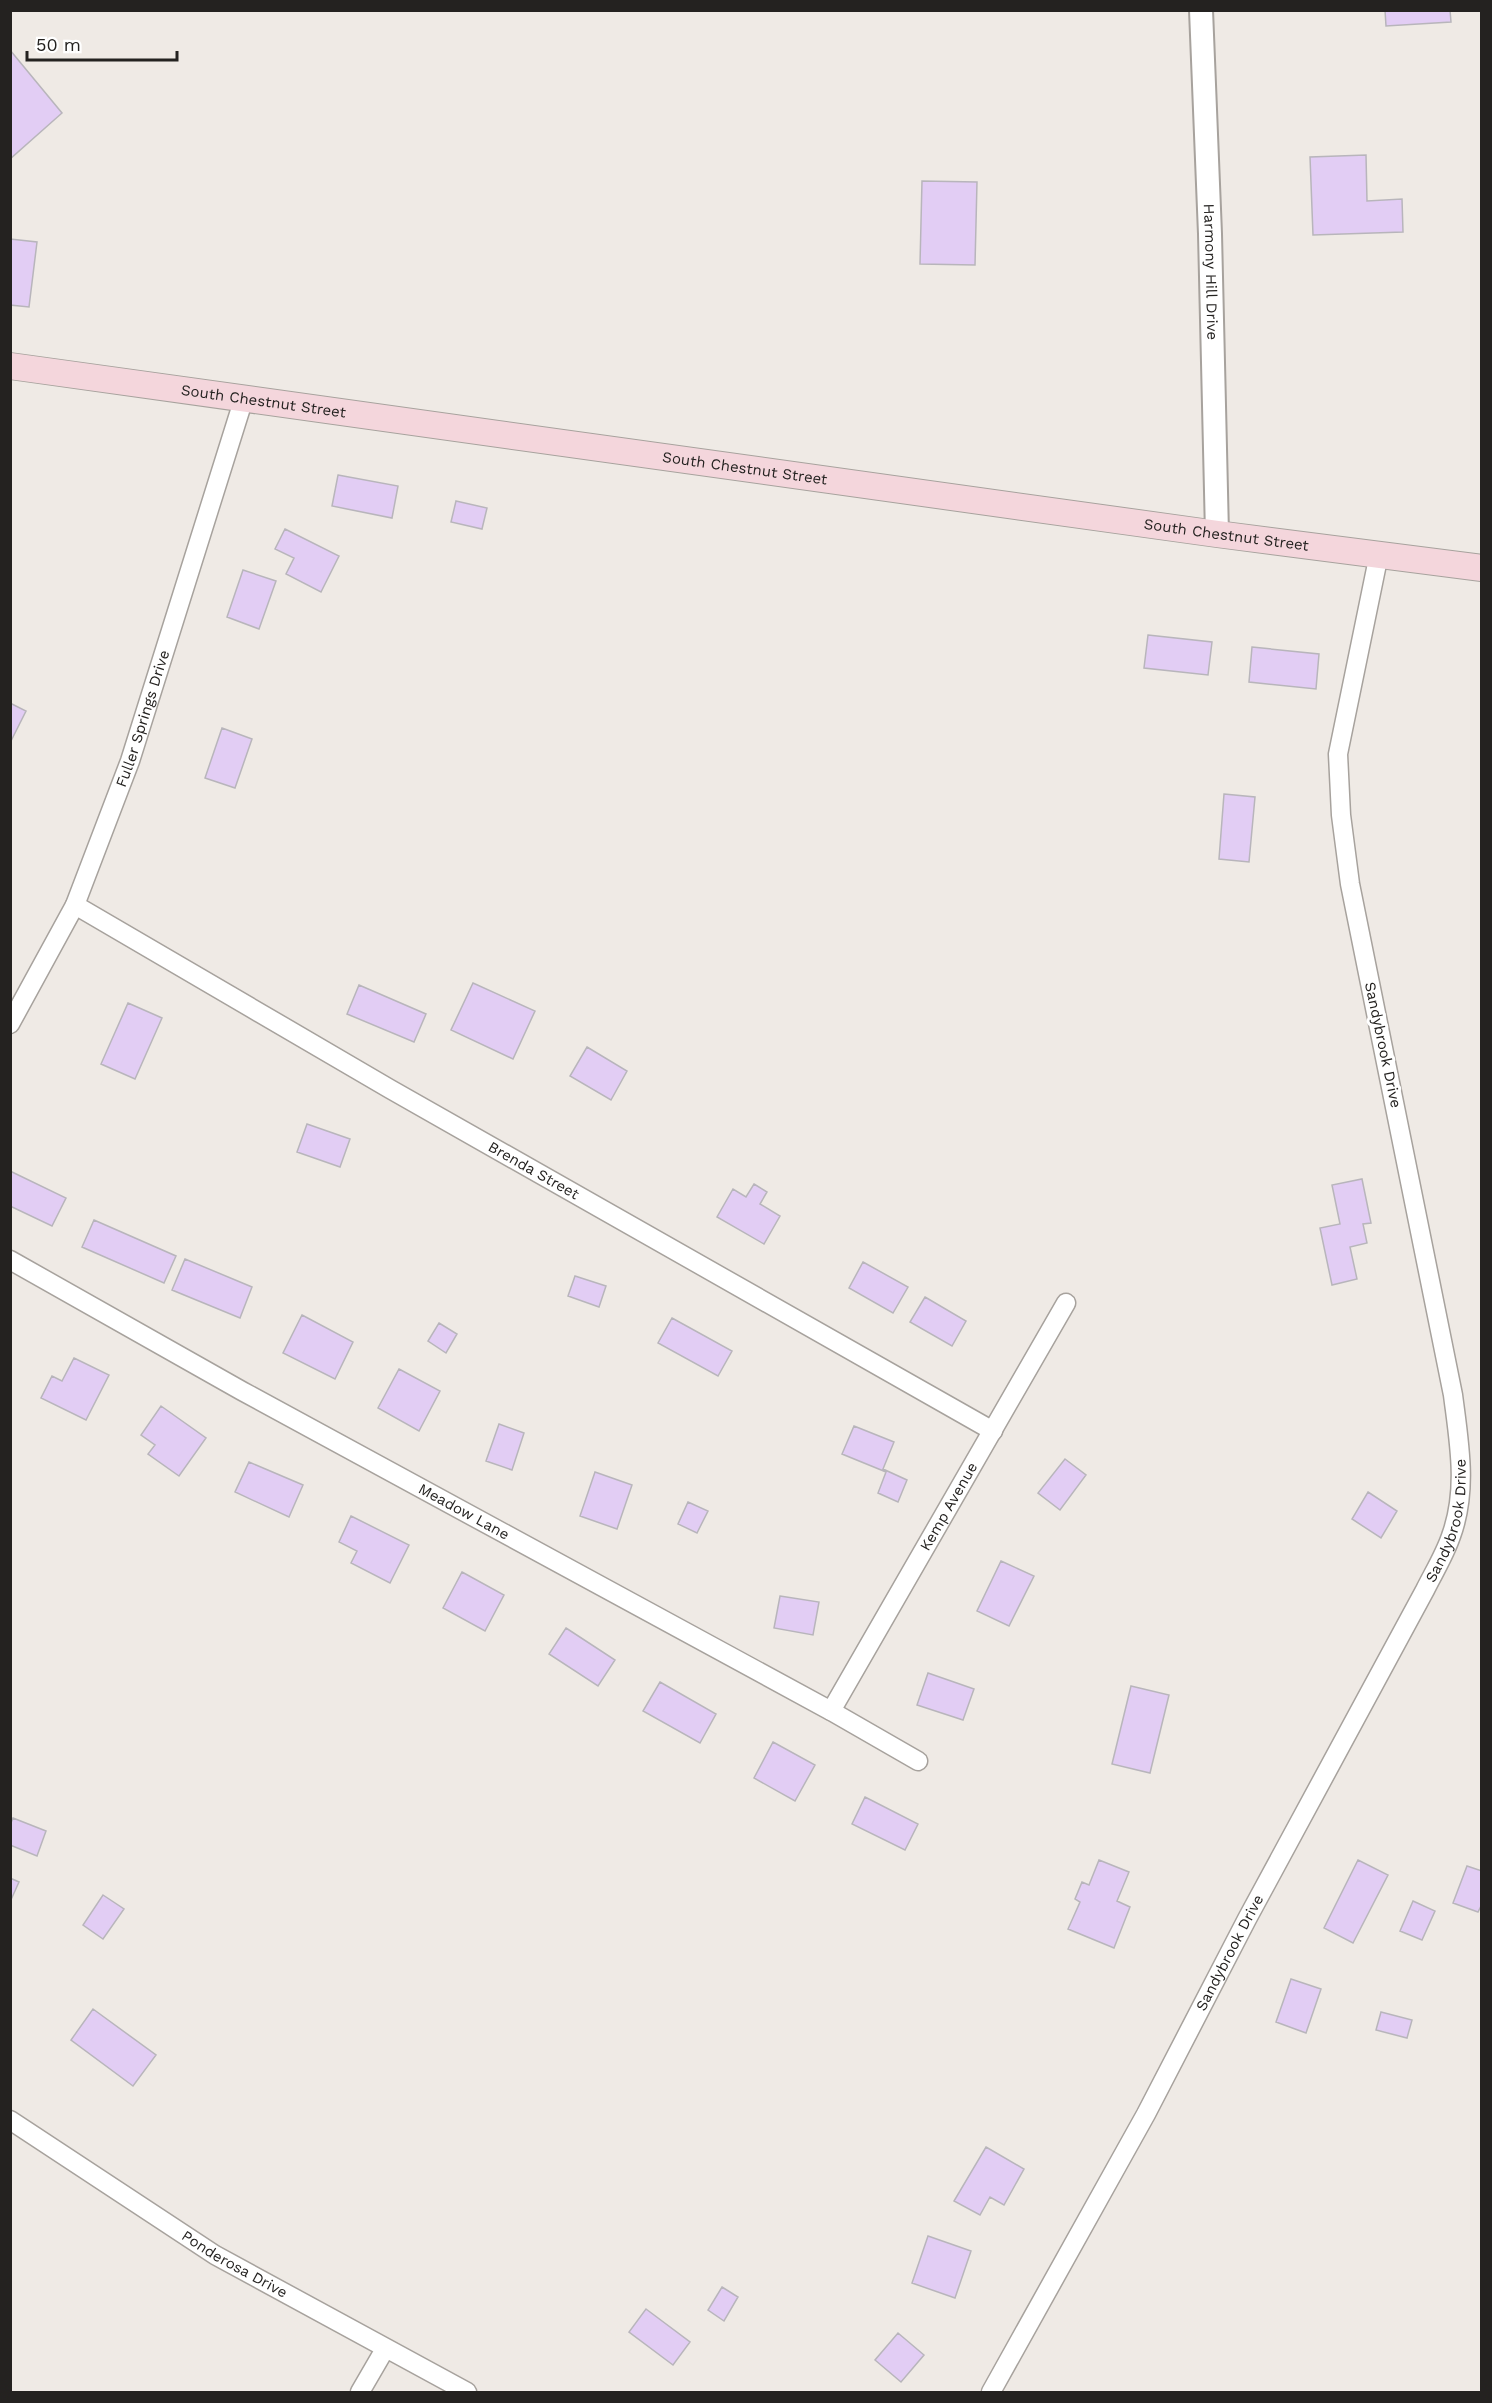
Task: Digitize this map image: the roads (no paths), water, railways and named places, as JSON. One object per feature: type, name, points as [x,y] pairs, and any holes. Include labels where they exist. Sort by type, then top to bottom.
[{"type":"main road","name":"South Chestnut Street","points":[[10,366],[1217,534],[1482,568]]},
{"type":"street","name":"Harmony Hill Drive","points":[[1201,10],[1210,234],[1217,534]]},
{"type":"street","name":"Fuller Springs Drive","points":[[10,1024],[75,905],[130,761],[244,398]]},
{"type":"street","name":"Sandybrook Drive","points":[[991,2392],[1146,2114],[1247,1919],[1425,1590],[1451,1536],[1459,1504],[1462,1469],[1453,1395],[1350,884],[1340,805],[1338,754],[1379,554]]},
{"type":"street","name":"Brenda Street","points":[[75,905],[400,1095],[993,1431]]},
{"type":"street","name":"Meadow Lane","points":[[10,1260],[243,1391],[831,1711],[918,1761]]},
{"type":"street","name":"Kemp Avenue","points":[[831,1711],[1066,1303]]},
{"type":"street","name":"Ponderosa Drive","points":[[10,2120],[215,2255],[467,2392]]},
{"type":"street","points":[[360,2392],[385,2349]]}]
